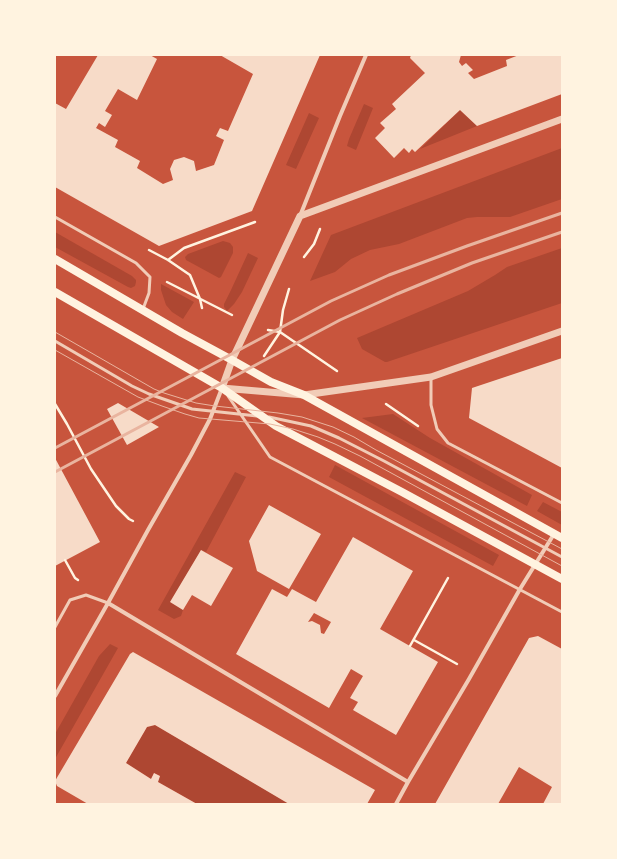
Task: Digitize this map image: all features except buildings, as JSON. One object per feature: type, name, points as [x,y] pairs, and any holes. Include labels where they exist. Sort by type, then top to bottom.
[{"type":"main road","points":[[55,260],[271,382],[304,395],[562,538]]},
{"type":"main road","points":[[55,292],[222,388],[276,426],[402,492],[562,579]]},
{"type":"street","points":[[55,696],[191,455],[212,412],[232,360],[300,216],[366,55]]},
{"type":"street","points":[[300,216],[562,119]]},
{"type":"street","points":[[222,388],[304,395],[431,377],[562,331]]},
{"type":"street","points":[[396,804],[554,533]]},
{"type":"street","points":[[108,603],[408,782]]},
{"type":"lane","points":[[55,217],[136,263],[150,277],[149,293],[143,311]]},
{"type":"lane","points":[[55,342],[132,386],[149,394],[192,409],[263,416],[311,426],[339,438],[384,461],[562,557]]},
{"type":"lane","points":[[431,377],[431,405],[438,429],[448,443],[562,503]]},
{"type":"lane","points":[[222,388],[270,457],[562,612]]},
{"type":"lane","points":[[55,627],[70,600],[86,595],[108,603]]},
{"type":"path","points":[[168,260],[184,248],[254,222]]},
{"type":"path","points":[[150,277],[162,279],[210,305],[250,324],[280,332],[342,374]]},
{"type":"path","points":[[381,400],[424,429],[438,429]]},
{"type":"path","points":[[55,404],[92,469],[116,506],[129,519],[148,530]]},
{"type":"path","points":[[66,560],[70,568]]},
{"type":"path","points":[[410,646],[448,578]]},
{"type":"path","points":[[414,640],[442,656]]},
{"type":"shaded area","points":[[364,104],[373,108],[356,150],[347,146]]},
{"type":"shaded area","points":[[460,110],[477,126],[420,149]]},
{"type":"shaded area","points":[[309,113],[319,118],[296,169],[286,165]]},
{"type":"shaded area","points":[[562,148],[562,199],[510,217],[467,218],[399,244],[370,250],[351,259],[335,272],[310,281],[331,235]]},
{"type":"shaded area","points":[[55,232],[132,276],[136,280],[135,286],[131,288],[128,287],[55,247]]},
{"type":"shaded area","points":[[223,241],[230,243],[233,247],[233,253],[221,277],[219,278],[186,260],[185,257],[188,254]]},
{"type":"shaded area","points":[[562,248],[562,303],[387,362],[362,349],[357,338],[468,291],[507,267]]},
{"type":"shaded area","points":[[248,253],[258,258],[242,292],[227,311],[224,304]]},
{"type":"shaded area","points":[[161,284],[194,302],[183,319],[172,312],[166,305],[161,290]]},
{"type":"shaded area","points":[[393,414],[430,438],[532,495],[527,506],[362,418]]},
{"type":"shaded area","points":[[335,465],[499,555],[493,566],[329,477]]},
{"type":"shaded area","points":[[235,472],[246,477],[206,552],[201,550],[171,602],[183,610],[181,616],[174,619],[158,610]]},
{"type":"shaded area","points":[[543,502],[562,512],[562,525],[537,511]]},
{"type":"shaded area","points":[[110,644],[118,648],[55,759],[55,734],[99,656]]},
{"type":"shaded area","points":[[155,725],[289,804],[197,804],[158,782],[160,776],[154,773],[151,779],[126,763],[147,727]]},
{"type":"tram line","points":[[55,332],[154,389],[164,393],[196,403],[302,417],[333,427],[562,549]]},
{"type":"tram line","points":[[55,350],[138,397],[185,414],[199,418],[270,424],[293,429],[335,444],[360,456],[562,566]]},
{"type":"railway","points":[[55,448],[331,301],[389,275],[562,213]]},
{"type":"railway","points":[[55,472],[340,320],[397,294],[472,263],[562,232]]}]
